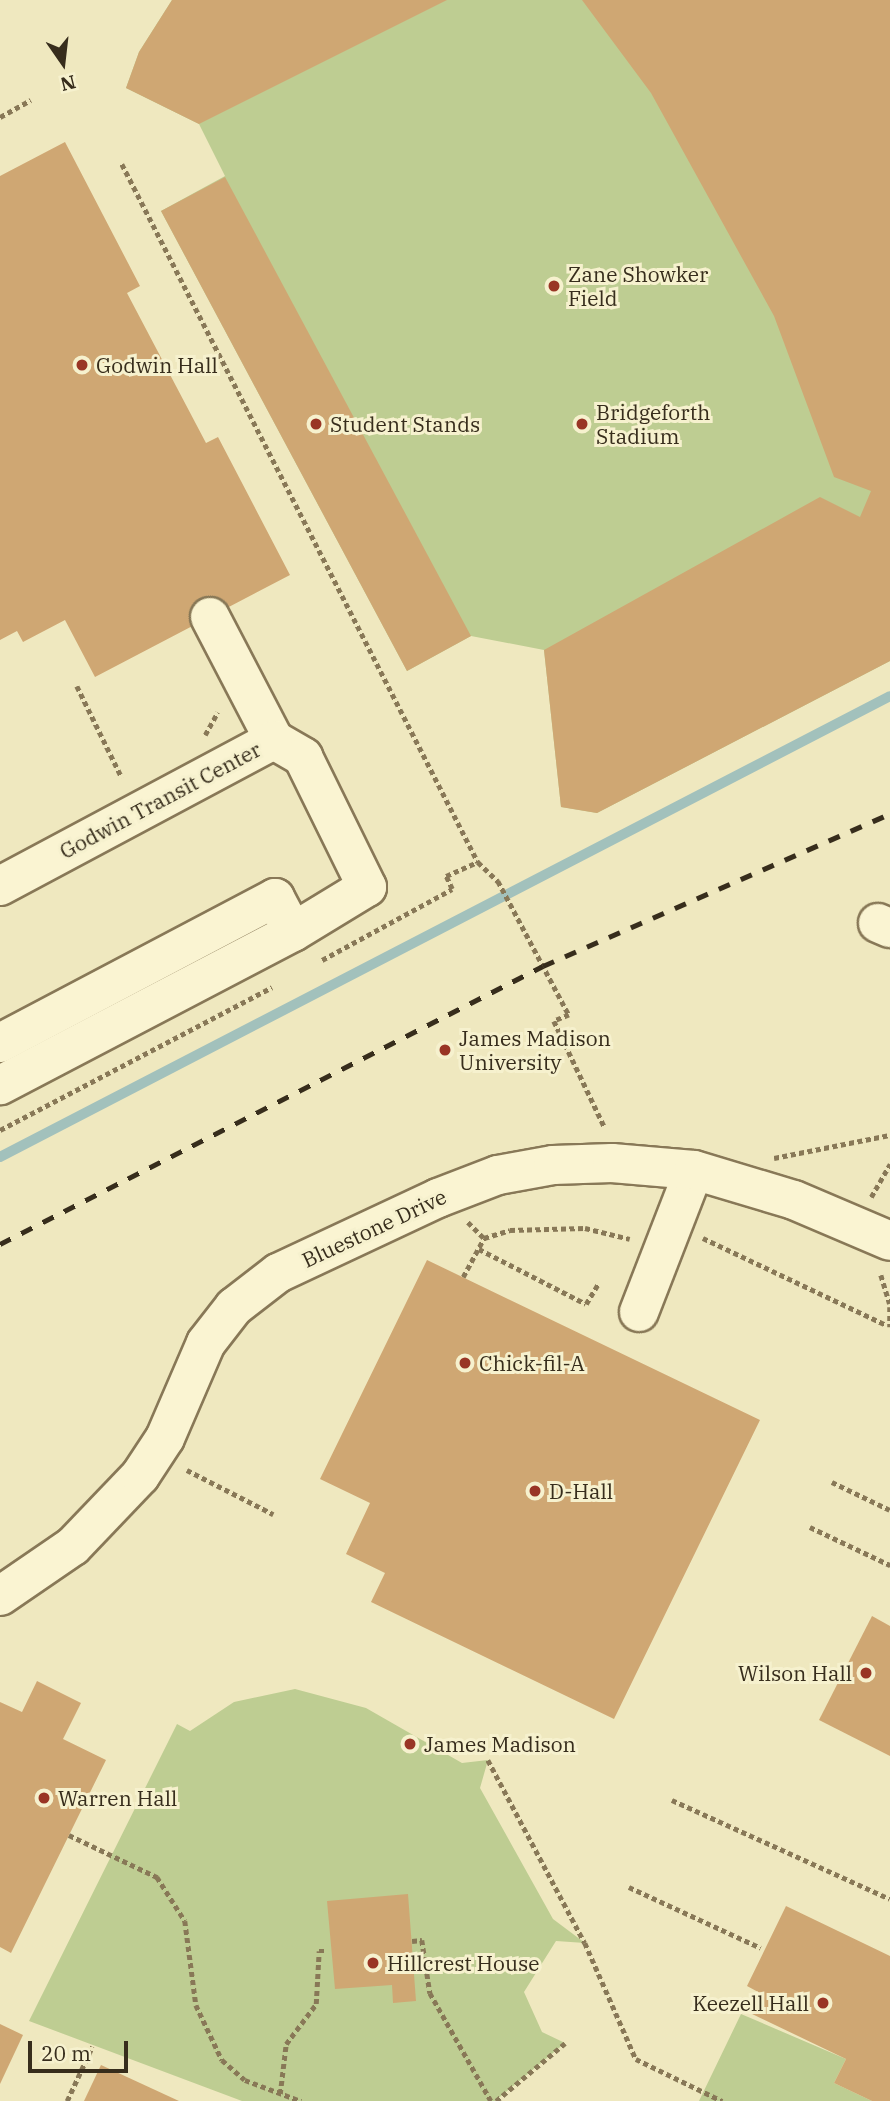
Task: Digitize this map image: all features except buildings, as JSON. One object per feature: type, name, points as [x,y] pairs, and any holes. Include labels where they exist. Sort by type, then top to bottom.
[{"type":"street","points":[[210,617],[274,740]]},
{"type":"street","name":"Godwin Transit Center","points":[[0,886],[274,740],[303,757],[367,887],[293,932]]},
{"type":"street","points":[[0,1043],[275,898],[293,932],[0,1085]]},
{"type":"street","name":"Bluestone Drive","points":[[0,1596],[24,1584],[110,1511],[165,1437],[206,1343],[234,1307],[278,1273],[498,1175],[612,1163],[694,1170],[793,1200],[883,1256]]},
{"type":"street","points":[[639,1312],[694,1170]]},
{"type":"path","points":[[0,117],[32,100]]},
{"type":"path","points":[[122,164],[478,862],[498,881],[569,1014],[554,1021],[604,1126]]},
{"type":"path","points":[[77,687],[122,778]]},
{"type":"path","points":[[194,741],[206,734],[220,705]]},
{"type":"path","points":[[110,785],[134,772]]},
{"type":"path","points":[[446,876],[478,862]]},
{"type":"path","points":[[595,1128],[618,1127]]},
{"type":"path","points":[[762,1164],[782,1154],[890,1135]]},
{"type":"path","points":[[464,1213],[472,1231],[484,1238],[550,1226],[632,1239],[684,1229],[888,1326],[890,1305],[883,1256]]},
{"type":"path","points":[[463,1278],[484,1238]]},
{"type":"path","points":[[479,1249],[586,1304],[598,1284]]},
{"type":"path","points":[[204,1476],[273,1514]]},
{"type":"path","points":[[832,1482],[890,1510]]},
{"type":"path","points":[[810,1527],[890,1565]]},
{"type":"path","points":[[488,1760],[585,1943],[636,2059],[723,2101]]},
{"type":"path","points":[[672,1800],[890,1899]]},
{"type":"path","points":[[69,1835],[145,1867],[174,1897],[185,1921],[205,2032],[222,2060],[245,2080],[301,2101]]},
{"type":"path","points":[[629,1887],[761,1948]]},
{"type":"path","points":[[412,1941],[422,1940],[430,1993],[494,2101],[565,2043]]},
{"type":"path","points":[[280,2094],[286,2044],[316,2004],[319,1951],[324,1951]]},
{"type":"path","points":[[67,2101],[92,2047]]},
{"type":"green space","name":"Bridgeforth Stadium","points":[[172,0],[885,0],[890,9],[890,661],[597,813],[561,807],[544,650],[471,636],[407,671],[161,211],[225,176],[199,124],[126,88],[139,52]]},
{"type":"green space","points":[[295,1689],[366,1708],[462,1763],[488,1760],[480,1788],[553,1919],[585,1943],[556,1941],[524,1992],[542,2032],[565,2043],[495,2101],[242,2101],[29,2021],[177,1724],[190,1731],[234,1702]]},
{"type":"green space","points":[[741,2014],[846,2059],[834,2083],[872,2101],[699,2101]]},
{"type":"waterway","points":[[0,1157],[890,696]]},
{"type":"railway","points":[[0,1244],[543,966],[890,814]]},
{"type":"place","name":"Zane Showker Field","points":[[554,286]]},
{"type":"place","name":"Godwin Hall","points":[[82,365]]},
{"type":"place","name":"Student Stands","points":[[316,424]]},
{"type":"place","name":"Bridgeforth Stadium","points":[[582,424]]},
{"type":"place","name":"James Madison University","points":[[445,1050]]},
{"type":"place","name":"Chick-fil-A","points":[[465,1363]]},
{"type":"place","name":"D-Hall","points":[[535,1491]]},
{"type":"place","name":"Wilson Hall","points":[[866,1673]]},
{"type":"place","name":"James Madison","points":[[410,1744]]},
{"type":"place","name":"Warren Hall","points":[[44,1798]]},
{"type":"place","name":"Hillcrest House","points":[[373,1963]]},
{"type":"place","name":"Keezell Hall","points":[[823,2003]]}]
